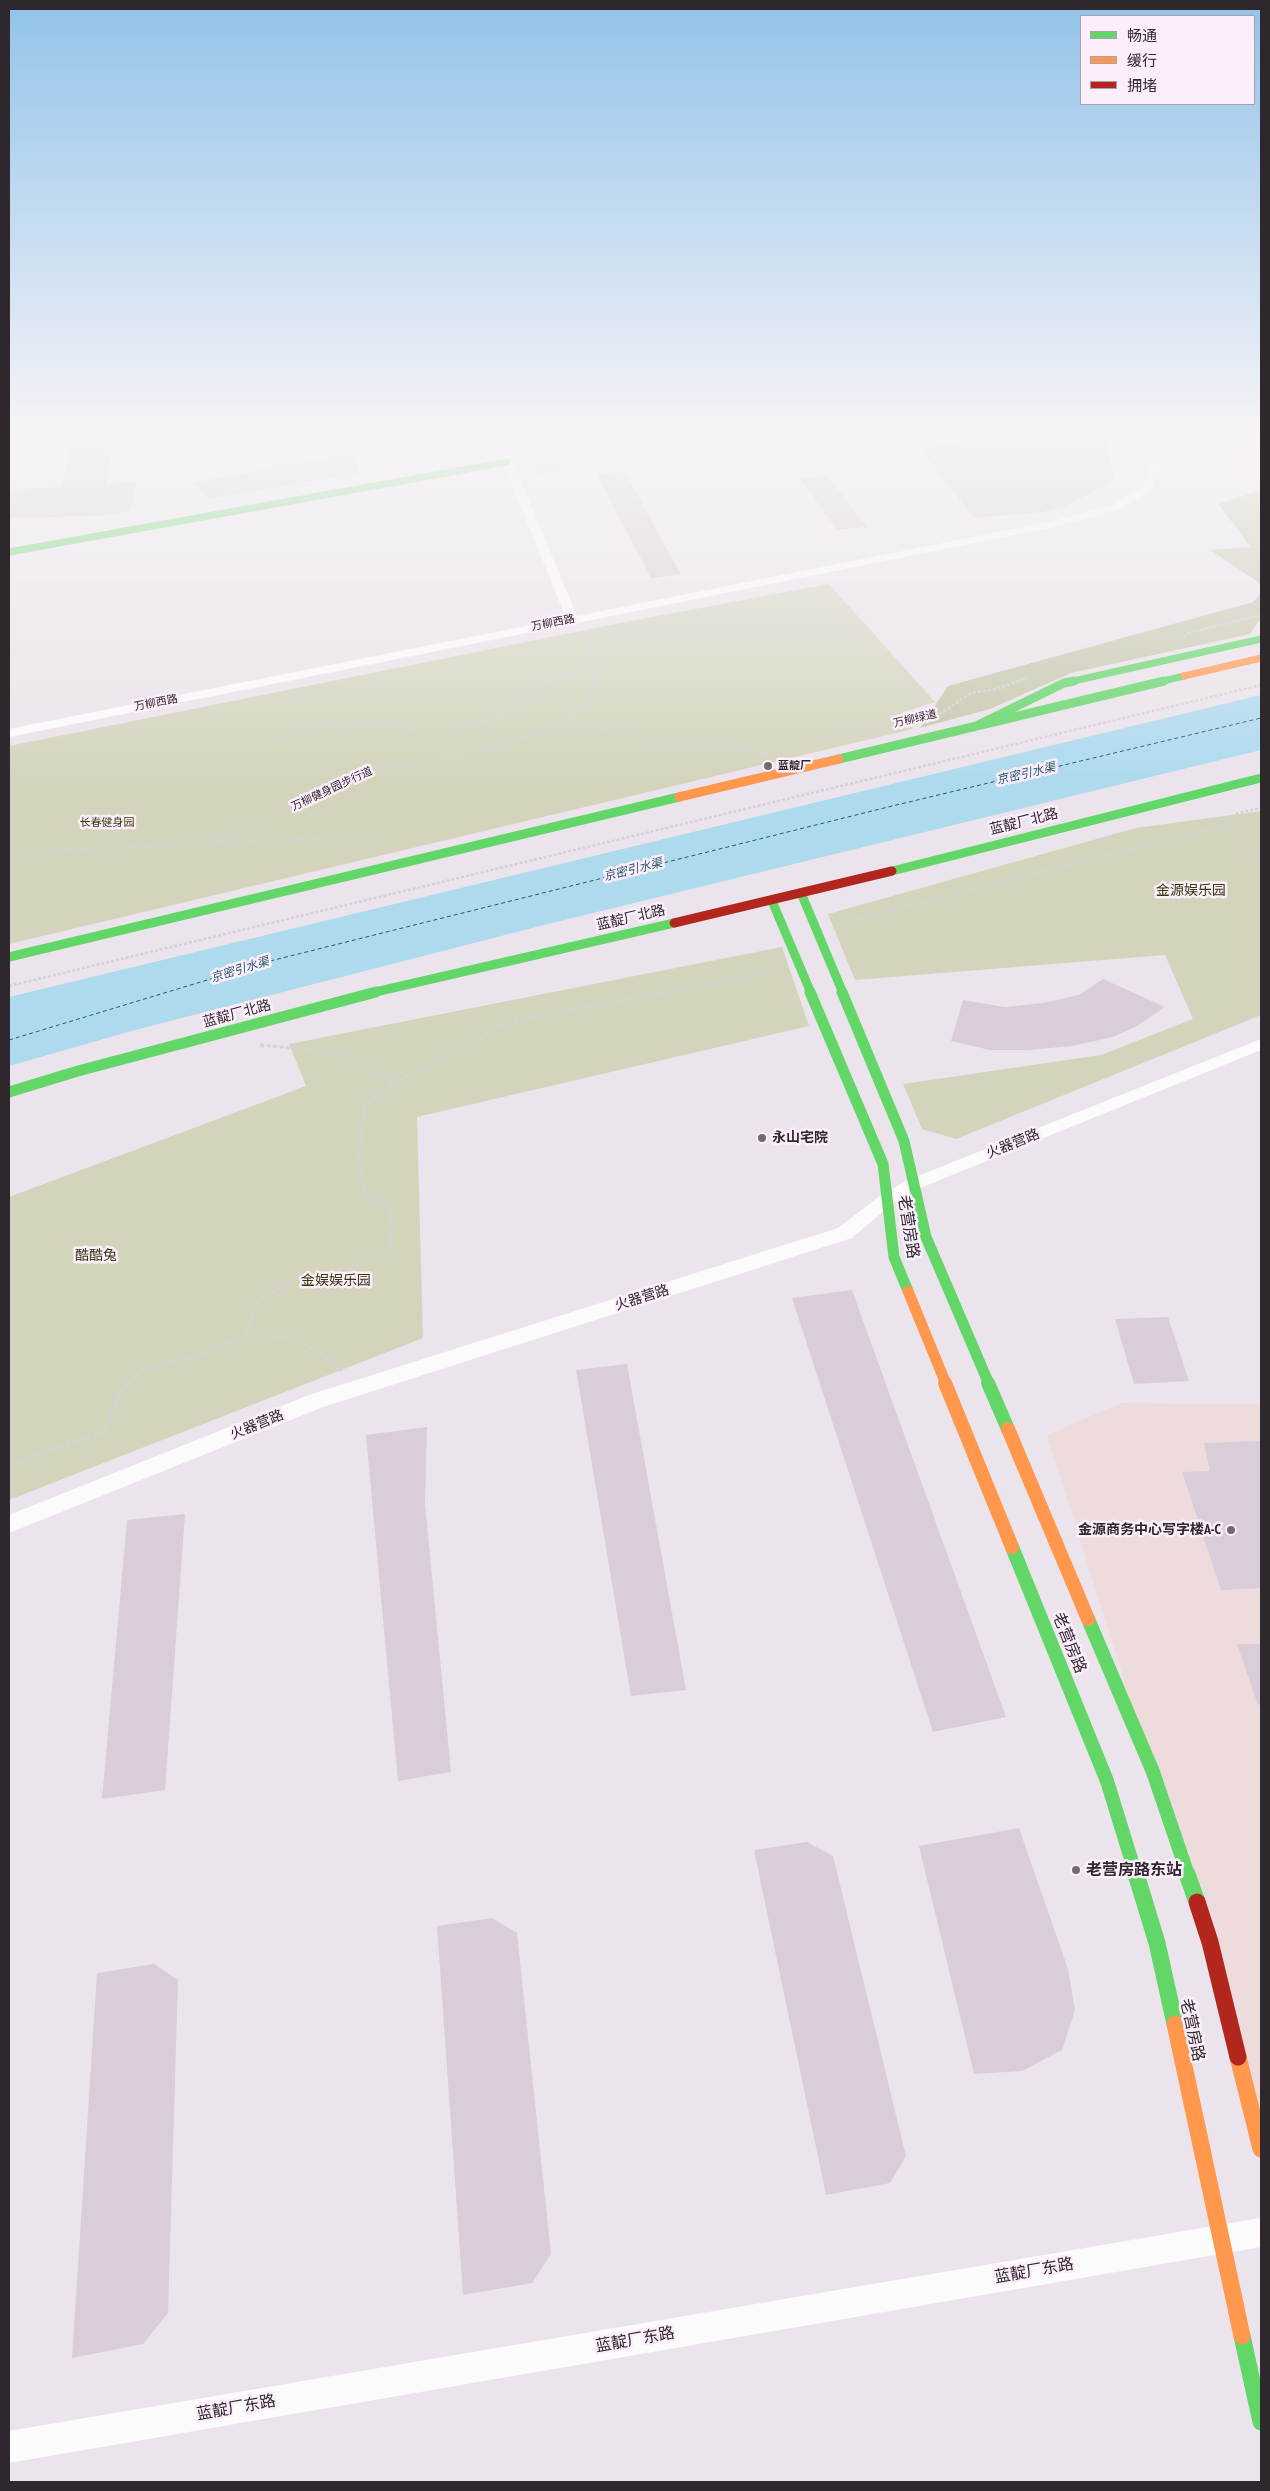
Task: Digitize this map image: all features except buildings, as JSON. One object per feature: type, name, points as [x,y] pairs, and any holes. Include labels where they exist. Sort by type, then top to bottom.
[{"type":"main road","points":[[9,552],[28,549]]},
{"type":"main road","points":[[974,727],[1064,683],[1261,640]]},
{"type":"main road","points":[[1227,666],[1261,648]]},
{"type":"main road","points":[[9,957],[1261,658]]},
{"type":"main road","name":"蓝靛厂北路","points":[[9,1092],[78,1071],[391,988],[772,901],[1261,778]]},
{"type":"main road","name":"老营房路","points":[[801,893],[904,1141],[926,1237],[1153,1772],[1210,1942],[1261,2148]]},
{"type":"main road","name":"老营房路","points":[[772,901],[883,1164],[894,1257],[1107,1780],[1157,1943],[1261,2422]]},
{"type":"street","points":[[543,549],[572,619]]},
{"type":"street","name":"万柳西路","points":[[9,733],[926,549]]},
{"type":"street","name":"火器营路","points":[[9,1524],[316,1401],[846,1233],[887,1199],[914,1184],[1261,1044]]},
{"type":"street","name":"蓝靛厂东路","points":[[9,2448],[1261,2232]]},
{"type":"path","points":[[1179,642],[1188,632],[1261,615]]},
{"type":"path","name":"万柳健身园步行道","points":[[9,853],[214,843],[378,768],[466,756],[560,726],[587,703],[594,678],[591,647],[572,619]]},
{"type":"path","points":[[456,727],[492,719],[504,713],[545,681],[573,675],[581,670],[593,669]]},
{"type":"path","name":"万柳绿道","points":[[808,747],[831,736],[941,713],[971,693],[996,689],[1032,675]]},
{"type":"path","points":[[9,986],[1261,685]]},
{"type":"path","points":[[271,740],[305,728],[342,722],[373,722],[418,730]]},
{"type":"path","points":[[560,726],[630,732],[651,751],[726,744],[762,754],[781,752]]},
{"type":"path","points":[[326,791],[331,794]]},
{"type":"path","points":[[816,930],[1051,868],[1226,825],[1235,814],[1261,808]]},
{"type":"path","points":[[1226,825],[1253,858],[1261,857]]},
{"type":"path","points":[[214,843],[365,836],[371,841],[369,856]]},
{"type":"path","points":[[246,1335],[256,1303],[296,1277],[344,1272],[390,1251],[390,1208],[365,1193],[358,1160],[364,1105],[393,1082],[472,1044],[495,1027],[525,1019],[782,970]]},
{"type":"path","points":[[256,1044],[343,1053],[393,1082]]},
{"type":"path","points":[[9,1465],[104,1432],[120,1393],[142,1369],[203,1355],[246,1335],[293,1338],[325,1356],[359,1387]]},
{"type":"shaded area","points":[[1121,1403],[1261,1404],[1261,2149],[1210,1942],[1153,1772],[1047,1435]]},
{"type":"green space","points":[[1261,549],[1261,584],[1210,550]]},
{"type":"green space","name":"长春健身园","points":[[829,584],[935,702],[903,712],[913,729],[9,944],[9,746],[625,622]]},
{"type":"green space","points":[[1261,593],[1261,618],[1250,634],[1071,673],[990,709],[920,728],[948,686],[1253,602]]},
{"type":"green space","name":"金源娱乐园","points":[[1261,811],[1261,1015],[956,1139],[922,1129],[903,1084],[1101,1055],[1193,1019],[1165,955],[855,980],[828,914],[1136,828]]},
{"type":"green space","name":"金娱娱乐园","points":[[782,947],[809,1026],[417,1117],[423,1338],[9,1500],[9,1197],[306,1086],[289,1044]]},
{"type":"water","name":"京密引水渠","points":[[1261,695],[1261,750],[548,924],[135,1030],[9,1066],[9,997]]},
{"type":"ferry route","points":[[9,1040],[270,961],[888,807],[1261,718]]},
{"type":"traffic: fast","points":[[9,552],[24,549]]},
{"type":"traffic: fast","points":[[974,727],[1064,683],[1261,639]]},
{"type":"traffic: fast","points":[[839,759],[1184,676]]},
{"type":"traffic: fast","points":[[892,871],[1261,778]]},
{"type":"traffic: fast","points":[[9,957],[679,797]]},
{"type":"traffic: fast","points":[[801,893],[904,1141],[926,1237],[1008,1429]]},
{"type":"traffic: fast","points":[[772,901],[883,1164],[894,1257],[908,1291]]},
{"type":"traffic: fast","points":[[9,1092],[78,1071],[391,988],[674,923]]},
{"type":"traffic: fast","points":[[1012,1547],[1107,1781],[1157,1943],[1175,2024]]},
{"type":"traffic: fast","points":[[1088,1619],[1153,1772],[1197,1902]]},
{"type":"traffic: fast","points":[[1242,2336],[1261,2422]]},
{"type":"traffic: slow","points":[[1184,676],[1261,658]]},
{"type":"traffic: slow","points":[[679,797],[839,759]]},
{"type":"traffic: slow","points":[[908,1291],[1012,1547]]},
{"type":"traffic: slow","points":[[1008,1429],[1088,1619]]},
{"type":"traffic: slow","points":[[1175,2024],[1242,2336]]},
{"type":"traffic: slow","points":[[1238,2057],[1261,2149]]},
{"type":"traffic: jam","points":[[674,923],[892,871]]},
{"type":"traffic: jam","points":[[1197,1902],[1210,1942],[1238,2057]]},
{"type":"place","name":"蓝靛厂","points":[[768,766]]},
{"type":"place","name":"永山宅院","points":[[762,1138]]},
{"type":"place","name":"金源商务中心写字楼A-C","points":[[1231,1530]]},
{"type":"place","name":"老营房路东站","points":[[1076,1870]]},
{"type":"park label","name":"酷酷兔","points":[[96,1256]]}]
